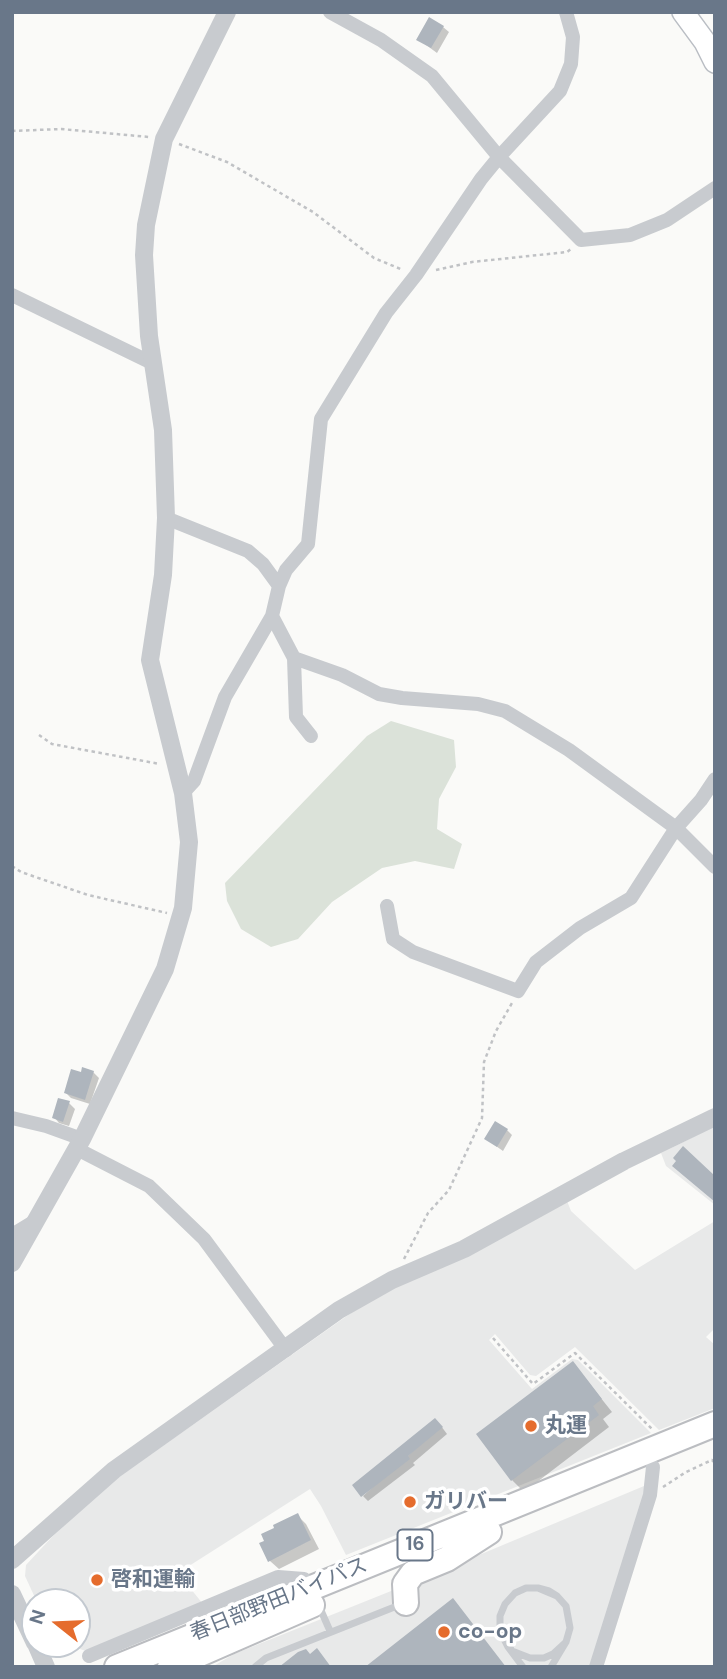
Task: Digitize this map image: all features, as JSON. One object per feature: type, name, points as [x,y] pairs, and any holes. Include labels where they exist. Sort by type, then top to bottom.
[{"type":"highway","name":"春日部野田バイパス","points":[[170,1667],[313,1595],[715,1424]]},
{"type":"highway","name":"春日部野田バイパス","points":[[117,1667],[206,1618],[313,1595],[489,1532],[715,1442]]},
{"type":"highway","points":[[406,1603],[405,1584],[413,1573],[447,1559],[489,1532]]},
{"type":"main road","points":[[683,12],[705,42],[715,62]]},
{"type":"street","points":[[12,1263],[80,1144],[165,969],[180,916],[189,842],[183,793],[150,660],[163,575],[166,518],[163,430],[153,364],[144,255],[146,225],[164,139],[227,12]]},
{"type":"street","points":[[330,12],[381,40],[432,76],[499,157],[582,240],[630,235],[667,220],[715,188]]},
{"type":"street","points":[[183,793],[194,781],[225,696],[272,616],[286,570],[308,544],[321,419],[386,313],[416,275],[481,179],[560,91],[571,64],[573,37],[566,12]]},
{"type":"street","points":[[12,295],[153,364]]},
{"type":"street","points":[[166,518],[248,551],[263,564],[279,586]]},
{"type":"street","points":[[272,616],[294,658],[296,716],[311,736]]},
{"type":"street","points":[[294,658],[342,675],[379,694],[478,704],[505,711],[569,750],[676,828],[715,867]]},
{"type":"street","points":[[387,906],[393,939],[413,952],[518,991],[536,962],[579,928],[631,898],[676,828],[701,800],[715,779]]},
{"type":"street","points":[[12,1560],[114,1470],[339,1310],[392,1280],[464,1249],[624,1161],[715,1117]]},
{"type":"street","points":[[12,1118],[46,1126],[149,1186],[204,1239],[286,1350]]},
{"type":"street","points":[[12,1235],[36,1221]]},
{"type":"street","points":[[596,1667],[650,1495],[653,1467]]},
{"type":"street","points":[[12,1594],[21,1613]]},
{"type":"street","points":[[91,1655],[206,1618]]},
{"type":"lane","points":[[523,1667],[500,1632],[500,1616],[505,1604],[515,1593],[526,1588],[549,1591],[566,1606],[570,1628],[566,1642],[551,1667]]},
{"type":"lane","points":[[313,1595],[330,1631]]},
{"type":"lane","points":[[255,1667],[266,1658],[406,1603]]},
{"type":"lane","points":[[508,1647],[522,1657],[535,1659],[553,1654],[566,1642]]},
{"type":"path","points":[[12,131],[61,129],[164,139],[227,162],[313,212],[374,258],[416,275],[472,262],[567,253],[582,240]]},
{"type":"path","points":[[39,735],[52,744],[177,768]]},
{"type":"path","points":[[12,866],[21,872],[88,895],[180,916]]},
{"type":"path","points":[[392,1280],[428,1213],[449,1190],[482,1118],[484,1062],[496,1031],[518,991]]},
{"type":"path","points":[[493,1338],[533,1384],[575,1353],[666,1444]]},
{"type":"path","points":[[650,1495],[686,1472],[712,1460],[715,1463]]},
{"type":"shaded area","points":[[391,721],[454,740],[456,767],[439,799],[437,829],[462,844],[454,869],[415,861],[382,868],[332,902],[298,939],[271,947],[241,929],[227,901],[225,883],[367,736]]},
{"type":"shaded area","points":[[715,1126],[715,1205],[666,1166],[661,1153]]},
{"type":"shaded area","points":[[567,1201],[571,1211],[635,1270],[715,1221],[715,1328],[706,1337],[715,1345],[715,1408],[659,1430],[575,1347],[536,1376],[530,1375],[495,1334],[489,1340],[532,1389],[572,1359],[578,1360],[651,1433],[346,1555],[310,1489],[178,1573],[203,1604],[91,1651],[91,1588],[31,1588],[25,1576],[26,1565],[106,1486],[351,1313],[390,1289]]},
{"type":"shaded area","points":[[644,1486],[646,1489],[594,1667],[212,1667],[234,1654]]},
{"type":"building","points":[[429,17],[444,26],[431,48],[416,40]]},
{"type":"building","points":[[82,1067],[94,1071],[85,1100],[64,1093],[71,1069],[81,1072]]},
{"type":"building","points":[[58,1098],[70,1101],[63,1122],[52,1118]]},
{"type":"building","points":[[495,1121],[508,1129],[497,1147],[484,1139]]},
{"type":"building","points":[[683,1146],[715,1176],[715,1202],[672,1166],[676,1161],[673,1158]]},
{"type":"building","points":[[573,1361],[602,1399],[593,1406],[599,1415],[511,1481],[476,1434]]},
{"type":"building","points":[[435,1418],[443,1427],[408,1456],[410,1459],[361,1497],[352,1485]]},
{"type":"building","points":[[298,1513],[311,1540],[268,1562],[259,1543],[264,1541],[261,1534]]},
{"type":"building","name":"co-op","points":[[453,1598],[506,1667],[365,1667]]},
{"type":"building","points":[[317,1648],[331,1667],[279,1667],[298,1652],[306,1649],[310,1654]]},
{"type":"place","name":"丸運","points":[[531,1426]]},
{"type":"place","name":"ガリバー","points":[[410,1502]]},
{"type":"place","name":"啓和運輸","points":[[97,1580]]},
{"type":"place","name":"co-op","points":[[444,1632]]}]
